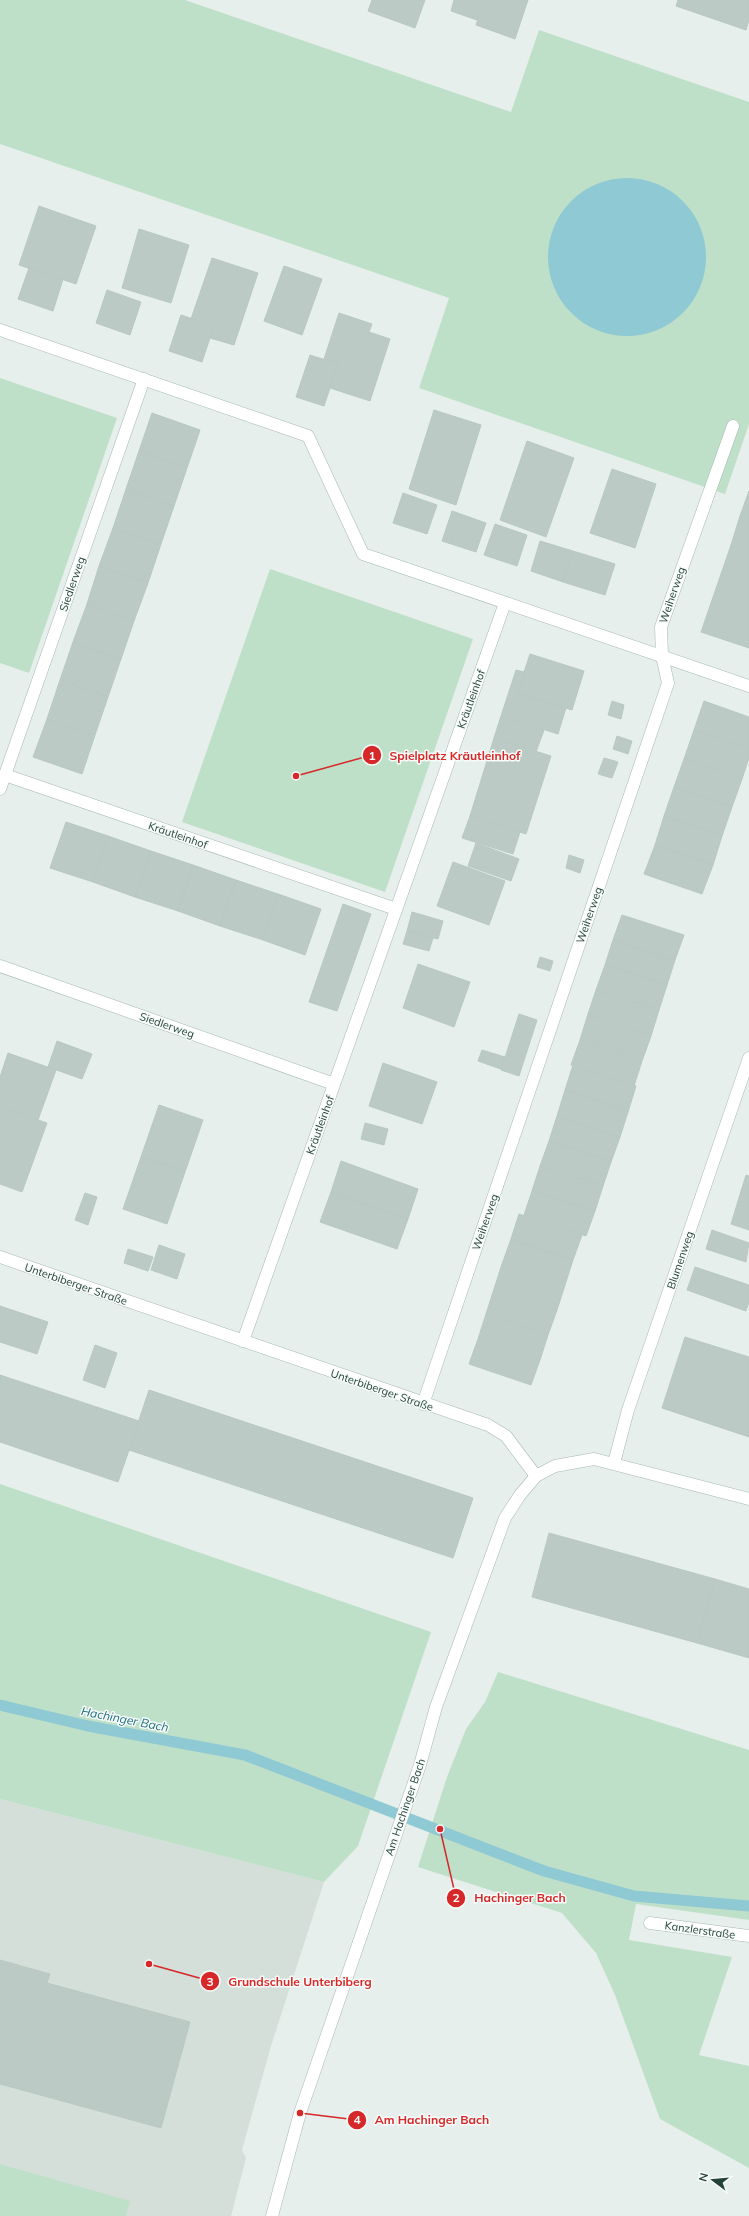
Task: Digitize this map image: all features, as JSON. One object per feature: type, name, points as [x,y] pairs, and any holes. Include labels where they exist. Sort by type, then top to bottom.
[{"type":"street","points":[[0,330],[308,436],[364,554],[749,686]]},
{"type":"street","name":"Siedlerweg","points":[[0,789],[144,379]]},
{"type":"street","name":"Weiherweg","points":[[423,1404],[668,683],[662,656],[661,627],[733,426]]},
{"type":"street","name":"Kräutleinhof","points":[[243,1341],[505,603]]},
{"type":"street","name":"Kräutleinhof","points":[[5,775],[396,909]]},
{"type":"street","name":"Siedlerweg","points":[[0,966],[334,1084]]},
{"type":"street","name":"Blumenweg","points":[[614,1463],[628,1410],[749,1058]]},
{"type":"street","name":"Unterbiberger Straße","points":[[0,1257],[423,1404],[488,1425],[506,1436],[536,1476]]},
{"type":"street","points":[[536,1476],[556,1466],[594,1459],[749,1499]]},
{"type":"street","name":"Am Hachinger Bach","points":[[272,2216],[300,2113],[420,1764],[436,1707],[505,1518],[520,1495],[536,1476]]},
{"type":"street","name":"Kanzlerstraße","points":[[650,1923],[749,1936]]},
{"type":"shaded area","points":[[0,1799],[324,1882],[271,2046],[242,2150],[246,2158],[231,2216],[0,2216]]},
{"type":"green space","points":[[0,0],[185,0],[511,112],[539,30],[749,102],[749,424],[725,494],[419,388],[449,298],[0,144]]},
{"type":"green space","points":[[0,378],[117,418],[29,673],[0,663]]},
{"type":"green space","points":[[270,569],[473,639],[385,892],[182,822]]},
{"type":"green space","points":[[0,1484],[431,1632],[358,1846],[324,1882],[0,1799]]},
{"type":"green space","points":[[498,1672],[749,1750],[749,1920],[636,1904],[629,1940],[732,1957],[699,2055],[749,2066],[749,2168],[660,2119],[615,1995],[596,1953],[562,1913],[418,1867],[447,1777],[466,1729],[485,1702]]},
{"type":"green space","points":[[0,2164],[130,2201],[126,2216],[0,2216]]},
{"type":"water","points":[[619,178],[635,178],[650,181],[664,187],[683,201],[693,213],[703,234],[706,257],[703,280],[693,301],[683,313],[671,323],[650,333],[635,336],[619,336],[604,333],[583,323],[571,313],[561,301],[551,280],[548,265],[548,249],[551,234],[561,213],[571,201],[583,191],[604,181]]},
{"type":"building","points":[[372,0],[425,0],[415,28],[368,11]]},
{"type":"building","points":[[454,0],[484,0],[477,20],[451,11]]},
{"type":"building","points":[[484,0],[528,0],[515,39],[476,25]]},
{"type":"building","points":[[678,0],[749,0],[749,20],[746,30],[676,6]]},
{"type":"building","points":[[39,206],[96,226],[76,284],[19,265]]},
{"type":"building","points":[[139,229],[189,245],[171,303],[122,288]]},
{"type":"building","points":[[212,258],[258,273],[234,345],[210,338],[214,326],[191,319]]},
{"type":"building","points":[[284,266],[322,279],[302,335],[264,321]]},
{"type":"building","points":[[29,268],[63,279],[53,311],[18,299]]},
{"type":"building","points":[[107,290],[141,302],[130,335],[96,323]]},
{"type":"building","points":[[339,313],[372,324],[369,332],[390,339],[370,401],[330,388],[338,364],[324,359]]},
{"type":"building","points":[[181,315],[214,326],[202,362],[169,351]]},
{"type":"building","points":[[310,355],[338,364],[324,406],[296,397]]},
{"type":"building","points":[[434,410],[481,425],[456,505],[409,489]]},
{"type":"building","points":[[152,413],[200,430],[187,468],[139,451]]},
{"type":"building","points":[[527,441],[574,458],[546,537],[500,520]]},
{"type":"building","points":[[139,451],[187,468],[174,506],[126,489]]},
{"type":"building","points":[[612,469],[656,484],[635,548],[590,533]]},
{"type":"building","points":[[126,489],[174,506],[161,544],[113,528]]},
{"type":"building","points":[[749,491],[749,519],[740,516]]},
{"type":"building","points":[[403,493],[437,505],[427,534],[393,523]]},
{"type":"building","points":[[452,511],[486,523],[476,552],[442,541]]},
{"type":"building","points":[[740,516],[749,519],[749,552],[731,545]]},
{"type":"building","points":[[495,524],[527,535],[517,566],[484,555]]},
{"type":"building","points":[[113,528],[161,544],[148,583],[99,566]]},
{"type":"building","points":[[540,541],[573,551],[563,582],[531,571]]},
{"type":"building","points":[[731,545],[749,552],[749,584],[721,574]]},
{"type":"building","points":[[573,551],[615,564],[605,595],[563,582]]},
{"type":"building","points":[[99,566],[148,583],[134,621],[87,604]]},
{"type":"building","points":[[721,574],[749,584],[749,616],[711,603]]},
{"type":"building","points":[[711,603],[749,616],[749,648],[701,632]]},
{"type":"building","points":[[87,604],[134,621],[121,659],[73,642]]},
{"type":"building","points":[[73,642],[121,659],[108,697],[60,680]]},
{"type":"building","points":[[530,654],[584,671],[572,710],[517,693]]},
{"type":"building","points":[[516,670],[524,672],[517,693],[566,708],[558,734],[501,716]]},
{"type":"building","points":[[60,680],[108,697],[95,735],[47,719]]},
{"type":"building","points":[[612,701],[624,705],[621,719],[608,715]]},
{"type":"building","points":[[704,701],[749,717],[749,749],[694,730]]},
{"type":"building","points":[[501,716],[544,730],[536,752],[494,738]]},
{"type":"building","points":[[47,719],[95,735],[82,774],[33,757]]},
{"type":"building","points":[[694,730],[749,749],[749,758],[742,779],[684,759]]},
{"type":"building","points":[[617,736],[632,741],[628,754],[613,749]]},
{"type":"building","points":[[494,738],[551,756],[526,834],[470,816]]},
{"type":"building","points":[[604,758],[618,762],[612,778],[598,774]]},
{"type":"building","points":[[684,759],[742,779],[732,807],[674,787]]},
{"type":"building","points":[[674,787],[732,807],[722,836],[664,816]]},
{"type":"building","points":[[470,816],[520,832],[513,854],[462,838]]},
{"type":"building","points":[[664,816],[722,836],[713,865],[655,845]]},
{"type":"building","points":[[66,822],[108,836],[93,882],[50,868]]},
{"type":"building","points":[[108,836],[151,851],[135,897],[93,882]]},
{"type":"building","points":[[476,843],[519,859],[511,881],[468,866]]},
{"type":"building","points":[[655,845],[713,865],[702,894],[644,874]]},
{"type":"building","points":[[151,851],[193,865],[178,911],[135,897]]},
{"type":"building","points":[[569,855],[584,860],[580,873],[566,868]]},
{"type":"building","points":[[453,862],[505,881],[489,925],[437,906]]},
{"type":"building","points":[[193,865],[236,880],[220,926],[178,911]]},
{"type":"building","points":[[236,880],[278,894],[263,940],[220,926]]},
{"type":"building","points":[[278,894],[321,909],[305,955],[263,940]]},
{"type":"building","points":[[343,904],[371,914],[337,1011],[309,1002]]},
{"type":"building","points":[[412,912],[443,921],[438,939],[407,931]]},
{"type":"building","points":[[622,915],[684,935],[675,960],[613,940]]},
{"type":"building","points":[[407,931],[433,938],[429,951],[403,944]]},
{"type":"building","points":[[613,940],[675,960],[667,985],[605,965]]},
{"type":"building","points":[[540,957],[553,961],[550,971],[537,967]]},
{"type":"building","points":[[418,964],[470,982],[454,1027],[403,1008]]},
{"type":"building","points":[[605,965],[667,985],[659,1010],[596,990]]},
{"type":"building","points":[[596,990],[659,1010],[651,1036],[588,1014]]},
{"type":"building","points":[[519,1014],[537,1020],[519,1076],[501,1070]]},
{"type":"building","points":[[588,1014],[651,1036],[642,1061],[580,1040]]},
{"type":"building","points":[[580,1040],[642,1061],[634,1086],[571,1065]]},
{"type":"building","points":[[57,1041],[92,1054],[82,1079],[48,1067]]},
{"type":"building","points":[[482,1050],[505,1057],[501,1069],[478,1061]]},
{"type":"building","points":[[8,1053],[56,1070],[38,1120],[0,1107],[0,1077]]},
{"type":"building","points":[[383,1063],[437,1082],[422,1124],[369,1106]]},
{"type":"building","points":[[573,1065],[636,1086],[628,1112],[565,1090]]},
{"type":"building","points":[[565,1090],[628,1112],[620,1137],[557,1116]]},
{"type":"building","points":[[159,1105],[203,1120],[185,1172],[141,1157]]},
{"type":"building","points":[[0,1107],[47,1123],[22,1192],[0,1184]]},
{"type":"building","points":[[557,1116],[620,1137],[611,1162],[549,1141]]},
{"type":"building","points":[[365,1123],[388,1129],[384,1145],[361,1139]]},
{"type":"building","points":[[549,1141],[611,1162],[603,1186],[540,1166]]},
{"type":"building","points":[[141,1157],[185,1172],[167,1224],[123,1209]]},
{"type":"building","points":[[341,1161],[418,1189],[408,1219],[331,1192]]},
{"type":"building","points":[[540,1166],[603,1186],[595,1211],[532,1191]]},
{"type":"building","points":[[746,1175],[749,1176],[749,1204],[738,1201]]},
{"type":"building","points":[[532,1191],[595,1211],[586,1236],[524,1215]]},
{"type":"building","points":[[331,1192],[408,1219],[397,1249],[320,1222]]},
{"type":"building","points":[[85,1193],[97,1197],[88,1225],[75,1220]]},
{"type":"building","points":[[738,1201],[749,1204],[749,1230],[731,1224]]},
{"type":"building","points":[[519,1214],[582,1235],[573,1260],[511,1239]]},
{"type":"building","points":[[712,1230],[749,1243],[746,1262],[706,1249]]},
{"type":"building","points":[[511,1239],[573,1260],[565,1285],[502,1264]]},
{"type":"building","points":[[159,1245],[185,1254],[177,1279],[151,1270]]},
{"type":"building","points":[[128,1249],[153,1257],[148,1271],[124,1263]]},
{"type":"building","points":[[502,1264],[565,1285],[557,1310],[494,1289]]},
{"type":"building","points":[[695,1267],[749,1285],[749,1302],[746,1311],[687,1290]]},
{"type":"building","points":[[494,1289],[557,1310],[548,1335],[486,1314]]},
{"type":"building","points":[[0,1306],[48,1322],[37,1354],[0,1342]]},
{"type":"building","points":[[486,1314],[548,1335],[540,1360],[478,1339]]},
{"type":"building","points":[[685,1337],[749,1357],[749,1437],[662,1408]]},
{"type":"building","points":[[478,1339],[540,1360],[531,1385],[469,1364]]},
{"type":"building","points":[[95,1345],[117,1353],[105,1388],[83,1380]]},
{"type":"building","points":[[0,1375],[139,1421],[118,1482],[0,1442]]},
{"type":"building","points":[[149,1390],[473,1498],[453,1558],[129,1450]]},
{"type":"building","points":[[549,1533],[715,1579],[697,1643],[532,1597]]},
{"type":"building","points":[[715,1579],[749,1589],[749,1658],[697,1643]]},
{"type":"building","points":[[0,1960],[50,1974],[47,1983],[190,2022],[161,2128],[0,2084]]},
{"type":"waterway","name":"Hachinger Bach","points":[[0,1705],[88,1726],[245,1755],[544,1871],[634,1896],[749,1906]]},
{"type":"place","name":"Spielplatz Kräutleinhof","points":[[296,776]]},
{"type":"place","name":"Hachinger Bach","points":[[440,1829]]},
{"type":"place","name":"Grundschule Unterbiberg","points":[[149,1964]]},
{"type":"place","name":"Am Hachinger Bach","points":[[300,2113]]}]
